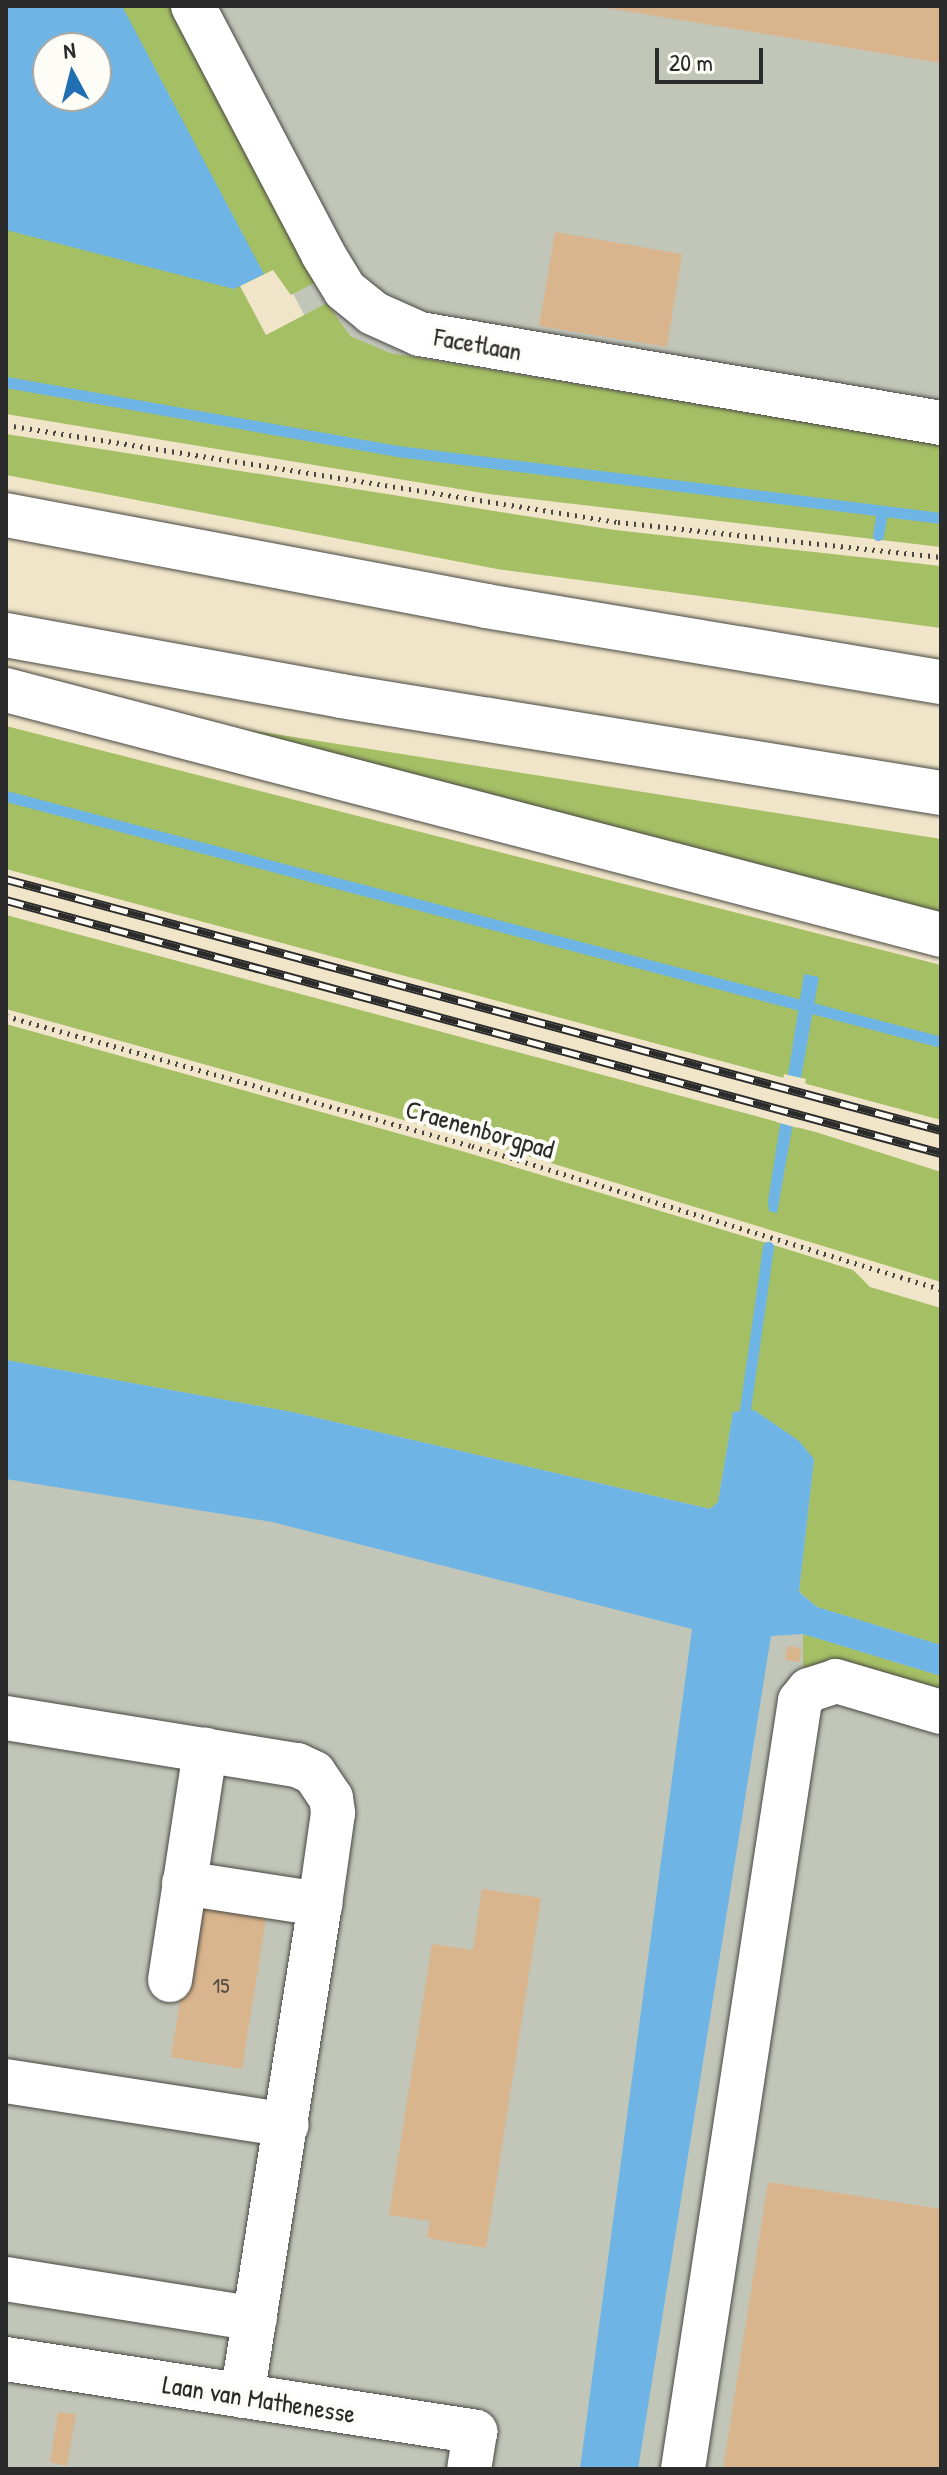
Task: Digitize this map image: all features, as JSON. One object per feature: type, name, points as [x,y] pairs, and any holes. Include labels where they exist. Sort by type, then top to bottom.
[{"type":"main road","name":"Facetlaan","points":[[193,6],[323,254],[345,290],[373,313],[420,334],[941,423]]},
{"type":"main road","points":[[6,515],[471,604],[941,682]]},
{"type":"main road","points":[[6,635],[341,696],[941,793]]},
{"type":"main road","points":[[6,690],[941,935]]},
{"type":"main road","points":[[683,2469],[800,1701],[809,1690],[836,1681],[941,1712]]},
{"type":"main road","points":[[6,1718],[297,1765],[324,1784],[333,1813],[287,2125],[242,2396]]},
{"type":"main road","points":[[170,1980],[205,1750]]},
{"type":"main road","points":[[184,1883],[320,1904]]},
{"type":"main road","points":[[6,2081],[287,2125]]},
{"type":"main road","points":[[6,2279],[255,2319]]},
{"type":"main road","name":"Laan van Mathenesse","points":[[6,2359],[475,2432],[469,2469]]},
{"type":"path","points":[[6,425],[618,522],[941,557]]},
{"type":"path","name":"Craenenborgpad","points":[[6,1016],[472,1146],[941,1289]]},
{"type":"shaded area","points":[[143,6],[941,6],[941,457],[323,351]]},
{"type":"shaded area","points":[[6,1123],[941,1379],[941,2469],[6,2469]]},
{"type":"green space","points":[[6,6],[169,6],[316,282],[291,295],[273,270],[240,286],[266,335],[327,303],[350,336],[390,353],[941,445],[941,547],[489,494],[6,414]]},
{"type":"green space","points":[[6,434],[615,530],[941,566],[941,628],[497,569],[6,475]]},
{"type":"green space","points":[[154,715],[941,839],[941,924]]},
{"type":"green space","points":[[6,726],[941,965],[941,1120],[6,869]]},
{"type":"green space","points":[[6,915],[819,1133],[941,1172],[941,1282],[472,1139],[6,1009]]},
{"type":"green space","points":[[6,1024],[465,1152],[780,1247],[853,1270],[870,1287],[941,1308],[941,1645],[817,1607],[799,1591],[814,1459],[799,1441],[754,1410],[733,1412],[718,1502],[711,1509],[292,1412],[6,1360]]},
{"type":"green space","points":[[803,1634],[941,1676],[941,1694],[826,1663],[803,1669]]},
{"type":"water","points":[[6,6],[122,6],[264,274],[234,289],[6,230]]},
{"type":"water","points":[[804,974],[819,977],[777,1213],[769,1211],[768,1201]]},
{"type":"water","points":[[6,1360],[292,1412],[710,1509],[718,1502],[733,1412],[754,1410],[799,1441],[814,1459],[799,1592],[817,1607],[941,1645],[941,1676],[803,1634],[771,1636],[638,2469],[580,2469],[692,1629],[272,1522],[6,1479]]},
{"type":"pier","points":[[784,1074],[806,1079],[798,1128],[776,1122]]},
{"type":"building","points":[[941,6],[941,63],[607,8]]},
{"type":"building","points":[[555,232],[682,254],[667,347],[539,326]]},
{"type":"building","points":[[787,1646],[801,1648],[800,1662],[785,1660]]},
{"type":"building","points":[[482,1889],[541,1898],[486,2248],[427,2238],[430,2221],[389,2215],[432,1944],[473,1950]]},
{"type":"building","points":[[196,1901],[267,1913],[242,2069],[171,2057]]},
{"type":"building","points":[[768,2182],[941,2209],[941,2469],[723,2469]]},
{"type":"building","points":[[58,2412],[76,2414],[67,2466],[50,2462]]},
{"type":"waterway","points":[[6,382],[397,451],[941,518]]},
{"type":"waterway","points":[[878,535],[882,512]]},
{"type":"waterway","points":[[6,796],[941,1042]]},
{"type":"waterway","points":[[743,1423],[768,1247]]},
{"type":"railway","points":[[6,879],[941,1130]]},
{"type":"railway","points":[[6,900],[941,1153]]}]
